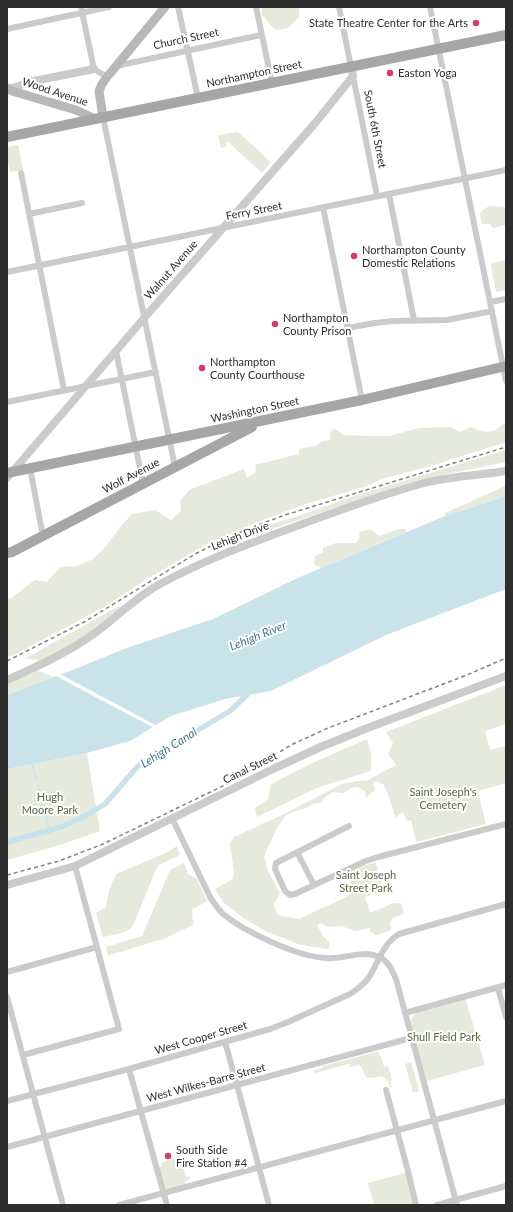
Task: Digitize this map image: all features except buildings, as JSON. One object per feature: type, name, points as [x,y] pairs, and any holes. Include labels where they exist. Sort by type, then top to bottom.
[{"type":"main road","points":[[99,118],[99,91],[106,77],[165,7]]},
{"type":"main road","name":"Northampton Street","points":[[7,137],[272,83],[352,71],[438,49],[506,35]]},
{"type":"main road","name":"Wood Avenue","points":[[8,88],[12,91],[99,118]]},
{"type":"main road","name":"Washington Street","points":[[9,474],[30,468],[362,400],[504,366]]},
{"type":"main road","name":"Wolf Avenue","points":[[7,553],[12,552],[266,420]]},
{"type":"main road","points":[[224,429],[225,440]]},
{"type":"street","points":[[7,29],[82,10],[109,7]]},
{"type":"street","points":[[178,7],[198,98]]},
{"type":"street","name":"South 6th Street","points":[[339,7],[377,196]]},
{"type":"street","points":[[430,7],[506,381]]},
{"type":"street","points":[[256,8],[272,83]]},
{"type":"street","points":[[82,10],[94,69],[106,77]]},
{"type":"street","name":"Church Street","points":[[116,66],[261,35]]},
{"type":"street","points":[[8,88],[34,81],[94,69]]},
{"type":"street","name":"Walnut Avenue","points":[[9,474],[316,122],[352,71]]},
{"type":"street","points":[[99,118],[145,317],[175,466]]},
{"type":"street","name":"Ferry Street","points":[[7,272],[506,170]]},
{"type":"street","points":[[21,173],[64,390]]},
{"type":"street","points":[[389,194],[414,320]]},
{"type":"street","points":[[29,214],[82,203]]},
{"type":"street","points":[[323,207],[362,400]]},
{"type":"street","points":[[490,302],[506,299]]},
{"type":"street","points":[[348,328],[380,322],[447,320],[492,311]]},
{"type":"street","points":[[116,351],[143,483]]},
{"type":"street","points":[[7,402],[156,372]]},
{"type":"street","points":[[30,468],[42,536]]},
{"type":"street","name":"Lehigh Drive","points":[[7,680],[56,657],[94,634],[144,594],[200,564],[246,545],[391,493],[429,482],[462,476],[492,474],[506,471]]},
{"type":"street","name":"Canal Street","points":[[7,885],[75,866],[323,746],[506,676]]},
{"type":"street","points":[[172,818],[212,900],[217,908],[226,916],[262,937],[306,955],[326,958],[341,958],[365,954],[380,957],[387,963],[393,972],[405,1013],[456,1203]]},
{"type":"street","points":[[350,826],[277,862],[275,871],[284,890],[288,894],[294,894],[378,857],[506,824]]},
{"type":"street","points":[[297,852],[314,885]]},
{"type":"street","points":[[22,1055],[118,1029],[75,866]]},
{"type":"street","name":"West Cooper Street","points":[[7,1101],[129,1069],[278,1026],[350,994],[360,987],[367,980],[388,943],[400,933],[506,904]]},
{"type":"street","points":[[7,972],[97,947]]},
{"type":"street","points":[[405,1013],[506,986]]},
{"type":"street","points":[[498,988],[506,1017]]},
{"type":"street","points":[[7,998],[63,1205]]},
{"type":"street","name":"West Wilkes-Barre Street","points":[[7,1148],[411,1038]]},
{"type":"street","points":[[225,1042],[238,1085],[269,1205]]},
{"type":"street","points":[[129,1069],[167,1205]]},
{"type":"street","points":[[386,1090],[416,1205]]},
{"type":"street","points":[[119,1205],[506,1101]]},
{"type":"street","points":[[437,1205],[456,1203],[506,1186]]},
{"type":"green space","points":[[262,7],[299,7],[299,18],[286,29],[275,30],[262,15]]},
{"type":"green space","points":[[238,132],[271,162],[262,173],[229,142],[226,142],[226,147],[221,148],[218,135]]},
{"type":"green space","points":[[18,145],[23,170],[10,172],[7,147]]},
{"type":"green space","points":[[489,206],[504,207],[506,209],[506,225],[493,228],[490,224],[482,224],[480,214]]},
{"type":"green space","points":[[506,260],[506,290],[496,292],[491,266],[492,263]]},
{"type":"green space","points":[[506,423],[506,442],[431,466],[382,479],[367,486],[309,503],[260,521],[207,544],[147,579],[104,607],[14,655],[7,657],[7,598],[10,599],[35,580],[47,582],[60,567],[77,566],[93,559],[103,550],[132,514],[155,510],[171,520],[181,511],[180,501],[189,490],[244,469],[247,478],[256,472],[255,465],[299,454],[299,449],[318,445],[322,441],[330,440],[331,432],[335,429],[344,435],[389,436],[419,428],[451,427],[460,432],[470,427],[489,432]]},
{"type":"green space","points":[[506,450],[506,462],[428,478],[263,532],[220,548],[213,548],[266,526],[357,495]]},
{"type":"green space","points":[[506,484],[506,496],[445,516],[445,513],[505,486]]},
{"type":"green space","points":[[399,529],[405,529],[406,532],[321,568],[314,564],[315,556],[323,552],[323,548],[336,543],[356,543],[360,537],[359,532],[370,530],[379,536]]},
{"type":"green space","points":[[119,606],[122,607],[90,633],[41,661],[26,658]]},
{"type":"green space","points":[[38,671],[54,677],[7,695],[7,684]]},
{"type":"green space","points":[[506,685],[506,724],[485,731],[490,750],[506,746],[506,783],[478,791],[486,824],[416,842],[411,820],[407,821],[403,812],[399,814],[396,819],[388,794],[383,784],[375,781],[373,784],[375,790],[366,798],[365,791],[358,787],[352,787],[344,793],[333,792],[323,799],[321,803],[313,804],[285,816],[278,826],[264,856],[268,871],[280,894],[274,904],[277,915],[299,919],[348,896],[347,885],[351,884],[346,874],[376,862],[383,892],[365,897],[370,913],[394,903],[401,903],[404,914],[392,918],[390,924],[391,930],[376,935],[370,932],[370,928],[356,931],[341,926],[328,927],[321,923],[317,925],[323,936],[329,942],[329,948],[301,945],[267,932],[243,918],[223,902],[215,889],[233,879],[234,872],[230,843],[234,837],[282,815],[342,784],[366,781],[396,765],[388,754],[393,743],[386,732]]},
{"type":"green space","points":[[367,739],[371,753],[371,771],[319,787],[257,817],[255,808],[268,799],[271,784],[310,764]]},
{"type":"green space","name":"Hugh Moore Park","points":[[87,753],[100,831],[60,845],[7,860],[7,769]]},
{"type":"green space","points":[[177,846],[180,855],[159,865],[156,869],[133,926],[130,929],[115,935],[103,937],[96,913],[106,907],[109,890],[116,874],[168,852]]},
{"type":"green space","points":[[184,863],[188,874],[197,879],[207,901],[192,910],[193,925],[166,938],[108,955],[106,947],[142,936],[170,870]]},
{"type":"green space","name":"Shull Field Park","points":[[465,997],[485,1065],[423,1082],[410,1024],[412,1018],[420,1009]]},
{"type":"green space","points":[[379,1052],[384,1067],[388,1066],[392,1080],[390,1082],[392,1087],[390,1087],[385,1078],[369,1078],[366,1076],[359,1065],[350,1067],[349,1064],[315,1073],[314,1070],[323,1068],[323,1066]]},
{"type":"green space","points":[[411,1062],[419,1091],[413,1093],[405,1064]]},
{"type":"green space","points":[[176,1154],[179,1154],[186,1177],[190,1176],[190,1179],[185,1181],[184,1179],[186,1187],[164,1193],[157,1168],[162,1167],[161,1163],[176,1158]]},
{"type":"green space","points":[[405,1173],[414,1205],[374,1205],[368,1183]]},
{"type":"water","name":"Lehigh River","points":[[506,496],[506,589],[386,635],[271,691],[225,699],[171,716],[130,741],[87,753],[7,769],[7,695],[124,649],[213,619],[302,576],[445,516]]},
{"type":"pier","points":[[58,673],[157,726],[154,728],[54,675]]},
{"type":"waterway","name":"Lehigh Canal","points":[[7,842],[61,827],[83,817],[105,804],[138,766],[230,711],[247,695]]},
{"type":"waterway","points":[[32,763],[36,779]]},
{"type":"waterway","points":[[38,785],[43,807]]},
{"type":"waterway","points":[[46,817],[49,830]]},
{"type":"railway","points":[[7,661],[86,621],[195,554],[247,529],[285,515],[506,447]]},
{"type":"railway","points":[[7,875],[59,861],[103,844],[227,784],[291,745],[328,728],[467,675],[506,658]]},
{"type":"place","name":"State Theatre Center for the Arts","points":[[476,23]]},
{"type":"place","name":"Easton Yoga","points":[[390,73]]},
{"type":"place","name":"Northampton County Domestic Relations","points":[[354,256]]},
{"type":"place","name":"Northampton County Prison","points":[[275,324]]},
{"type":"place","name":"Northampton County Courthouse","points":[[202,368]]},
{"type":"place","name":"South Side Fire Station #4","points":[[168,1156]]},
{"type":"park label","name":"Saint Joseph's Cemetery","points":[[443,798]]},
{"type":"park label","name":"Saint Joseph Street Park","points":[[366,881]]}]
